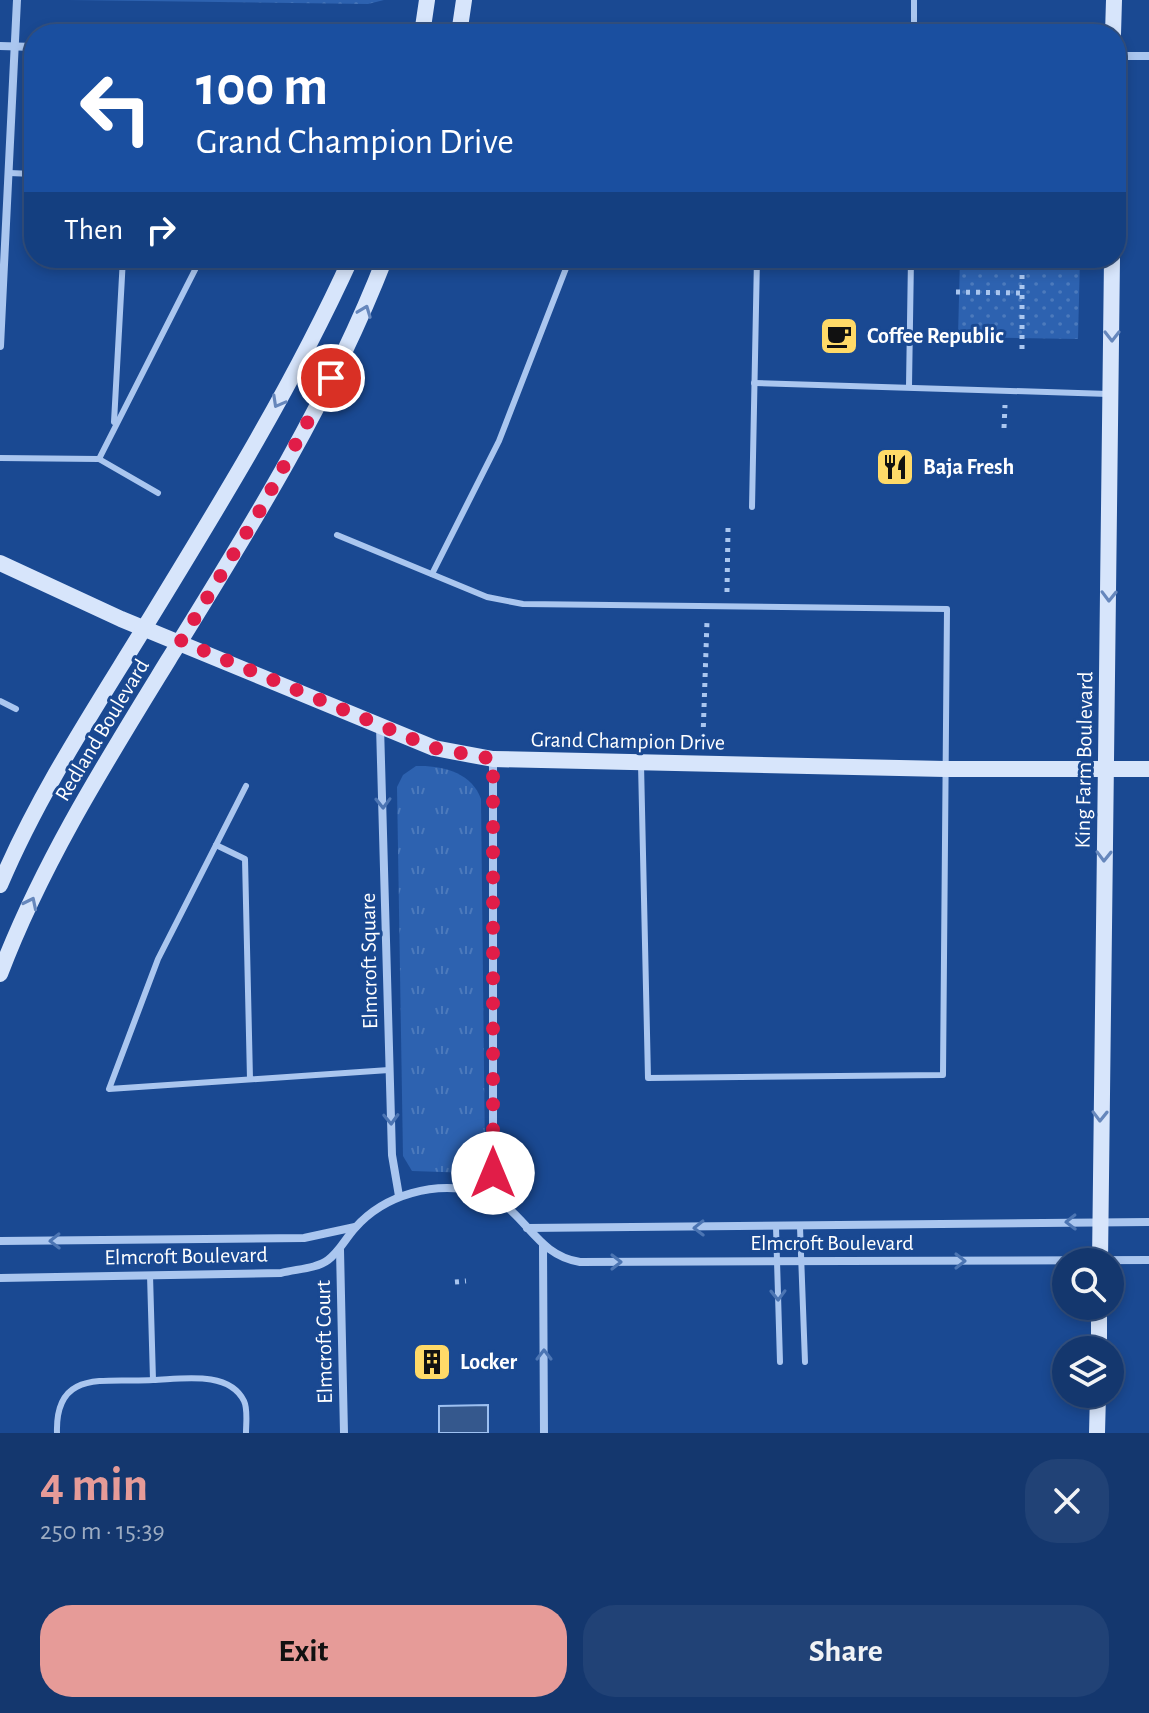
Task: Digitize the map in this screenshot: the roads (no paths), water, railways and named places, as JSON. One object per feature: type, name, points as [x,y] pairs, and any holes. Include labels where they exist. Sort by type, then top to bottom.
[{"type":"street","points":[[0,346],[3,218],[9,173],[17,0]]},
{"type":"street","points":[[423,24],[427,0]]},
{"type":"street","points":[[460,24],[464,0]]},
{"type":"street","points":[[1113,24],[1114,0]]},
{"type":"street","points":[[0,46],[24,46]]},
{"type":"street","points":[[1126,56],[1149,56]]},
{"type":"street","name":"Redland Boulevard","points":[[0,885],[65,756],[304,356],[346,268]]},
{"type":"street","name":"Redland Boulevard","points":[[0,974],[12,941],[99,772],[285,465],[358,327],[381,268]]},
{"type":"street","name":"King Farm Boulevard","points":[[1100,1248],[1112,268]]},
{"type":"street","name":"Grand Champion Drive","points":[[0,563],[144,628],[434,748],[493,759],[945,769],[1149,769]]},
{"type":"street","name":"Elmcroft Square","points":[[380,725],[392,1155],[399,1196]]},
{"type":"street","points":[[493,759],[493,1198]]},
{"type":"street","name":"Elmcroft Boulevard","points":[[0,1278],[281,1273],[325,1263],[340,1250],[355,1227],[399,1196],[447,1189],[480,1192],[493,1198],[512,1210],[560,1259],[580,1262],[1052,1261]]},
{"type":"street","name":"Elmcroft Boulevard","points":[[527,1228],[1149,1222]]},
{"type":"street","name":"Elmcroft Boulevard","points":[[0,1241],[304,1238],[355,1227]]},
{"type":"street","points":[[543,1245],[544,1433]]},
{"type":"street","name":"Elmcroft Court","points":[[340,1250],[344,1433]]},
{"type":"street","name":"Elmcroft Boulevard","points":[[1124,1261],[1149,1260]]},
{"type":"street","points":[[1097,1433],[1098,1408]]},
{"type":"lane","points":[[914,0],[914,24]]},
{"type":"lane","points":[[9,173],[24,174]]},
{"type":"lane","points":[[114,425],[122,268]]},
{"type":"lane","points":[[99,459],[196,268]]},
{"type":"lane","points":[[432,574],[499,441],[566,268]]},
{"type":"lane","points":[[752,507],[757,268]]},
{"type":"lane","points":[[909,386],[911,268]]},
{"type":"lane","points":[[754,383],[1112,394]]},
{"type":"lane","points":[[0,458],[99,459],[158,493]]},
{"type":"lane","points":[[337,535],[487,597],[523,604],[947,609],[943,1075],[648,1078],[641,764]]},
{"type":"lane","points":[[0,701],[16,709]]},
{"type":"lane","points":[[246,786],[158,959],[109,1089],[389,1070]]},
{"type":"lane","points":[[216,845],[245,859],[250,1079]]},
{"type":"lane","points":[[776,1227],[780,1362]]},
{"type":"lane","points":[[800,1227],[805,1362]]},
{"type":"lane","points":[[150,1275],[153,1380]]},
{"type":"lane","points":[[57,1433],[56,1410],[66,1391],[80,1384],[153,1380],[217,1380],[233,1387],[245,1403],[246,1433]]},
{"type":"place","name":"Coffee Republic","points":[[839,336]]},
{"type":"place","name":"Baja Fresh","points":[[895,467]]},
{"type":"place","name":"Locker","points":[[432,1362]]}]
